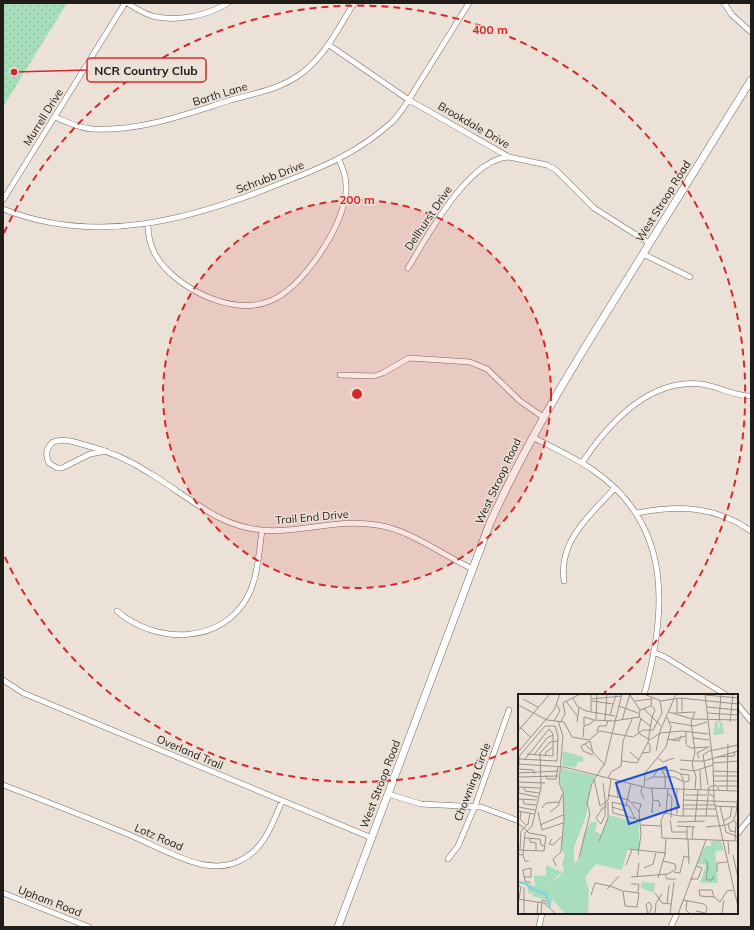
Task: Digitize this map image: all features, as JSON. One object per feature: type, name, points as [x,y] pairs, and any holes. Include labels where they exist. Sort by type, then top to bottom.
[{"type":"main road","name":"West Stroop Road","points":[[338,927],[490,523],[543,417],[751,80]]},
{"type":"street","points":[[126,3],[151,15],[175,18],[206,13],[228,3]]},
{"type":"street","name":"Murrell Drive","points":[[3,200],[126,3]]},
{"type":"street","name":"Barth Lane","points":[[54,117],[76,126],[90,129],[133,128],[278,87],[303,72],[329,45],[354,3]]},
{"type":"street","name":"Schrubb Drive","points":[[3,209],[36,219],[74,227],[109,228],[148,224],[198,212],[246,197],[339,160],[392,122],[409,100],[469,3]]},
{"type":"street","points":[[724,3],[732,15],[751,32]]},
{"type":"street","name":"Brookdale Drive","points":[[329,45],[409,100],[508,157],[547,165],[556,170],[594,208],[649,243]]},
{"type":"street","name":"Dellhurst Drive","points":[[408,268],[437,221],[461,188],[482,169],[504,157],[508,157]]},
{"type":"street","points":[[148,224],[150,241],[156,255],[171,274],[190,288],[207,296],[235,305],[259,305],[270,302],[287,292],[307,271],[322,250],[340,217],[343,207],[346,178],[339,160]]},
{"type":"street","points":[[643,254],[690,277]]},
{"type":"street","points":[[340,375],[374,376],[383,373],[405,358],[470,362],[487,369],[520,401],[543,417]]},
{"type":"street","points":[[582,463],[604,433],[628,410],[651,393],[692,384],[711,386],[735,395],[751,396]]},
{"type":"street","points":[[532,437],[594,470],[615,488],[637,513],[654,551],[659,577],[658,618],[644,694]]},
{"type":"street","name":"Trail End Drive","points":[[106,451],[90,454],[62,468],[53,466],[49,463],[46,454],[50,445],[58,440],[67,440],[106,451],[114,454],[152,474],[219,517],[242,526],[262,531],[295,530],[346,524],[376,525],[405,534],[473,569]]},
{"type":"street","points":[[564,582],[563,565],[567,548],[581,526],[615,488]]},
{"type":"street","points":[[637,513],[667,508],[703,510],[728,517],[751,532]]},
{"type":"street","points":[[117,611],[134,624],[172,635],[199,633],[219,626],[235,614],[243,604],[253,586],[262,531]]},
{"type":"street","points":[[653,652],[665,657],[724,694]]},
{"type":"street","name":"Overland Trail","points":[[3,680],[23,693],[282,802],[372,838]]},
{"type":"street","points":[[738,705],[751,721]]},
{"type":"street","name":"Chowning Circle","points":[[448,859],[458,846],[475,806],[509,710]]},
{"type":"street","name":"Lotz Road","points":[[3,785],[199,864],[216,866],[239,861],[254,852],[268,834],[282,802]]},
{"type":"street","points":[[388,794],[421,804],[475,806],[498,812],[518,821]]},
{"type":"street","points":[[740,827],[751,817]]},
{"type":"street","name":"Upham Road","points":[[3,894],[89,927]]},
{"type":"street","points":[[539,927],[542,914]]},
{"type":"street","points":[[671,927],[677,914]]},
{"type":"green space","points":[[3,3],[67,3],[3,107]]},
{"type":"place","name":"NCR Country Club","points":[[14,72]]}]
